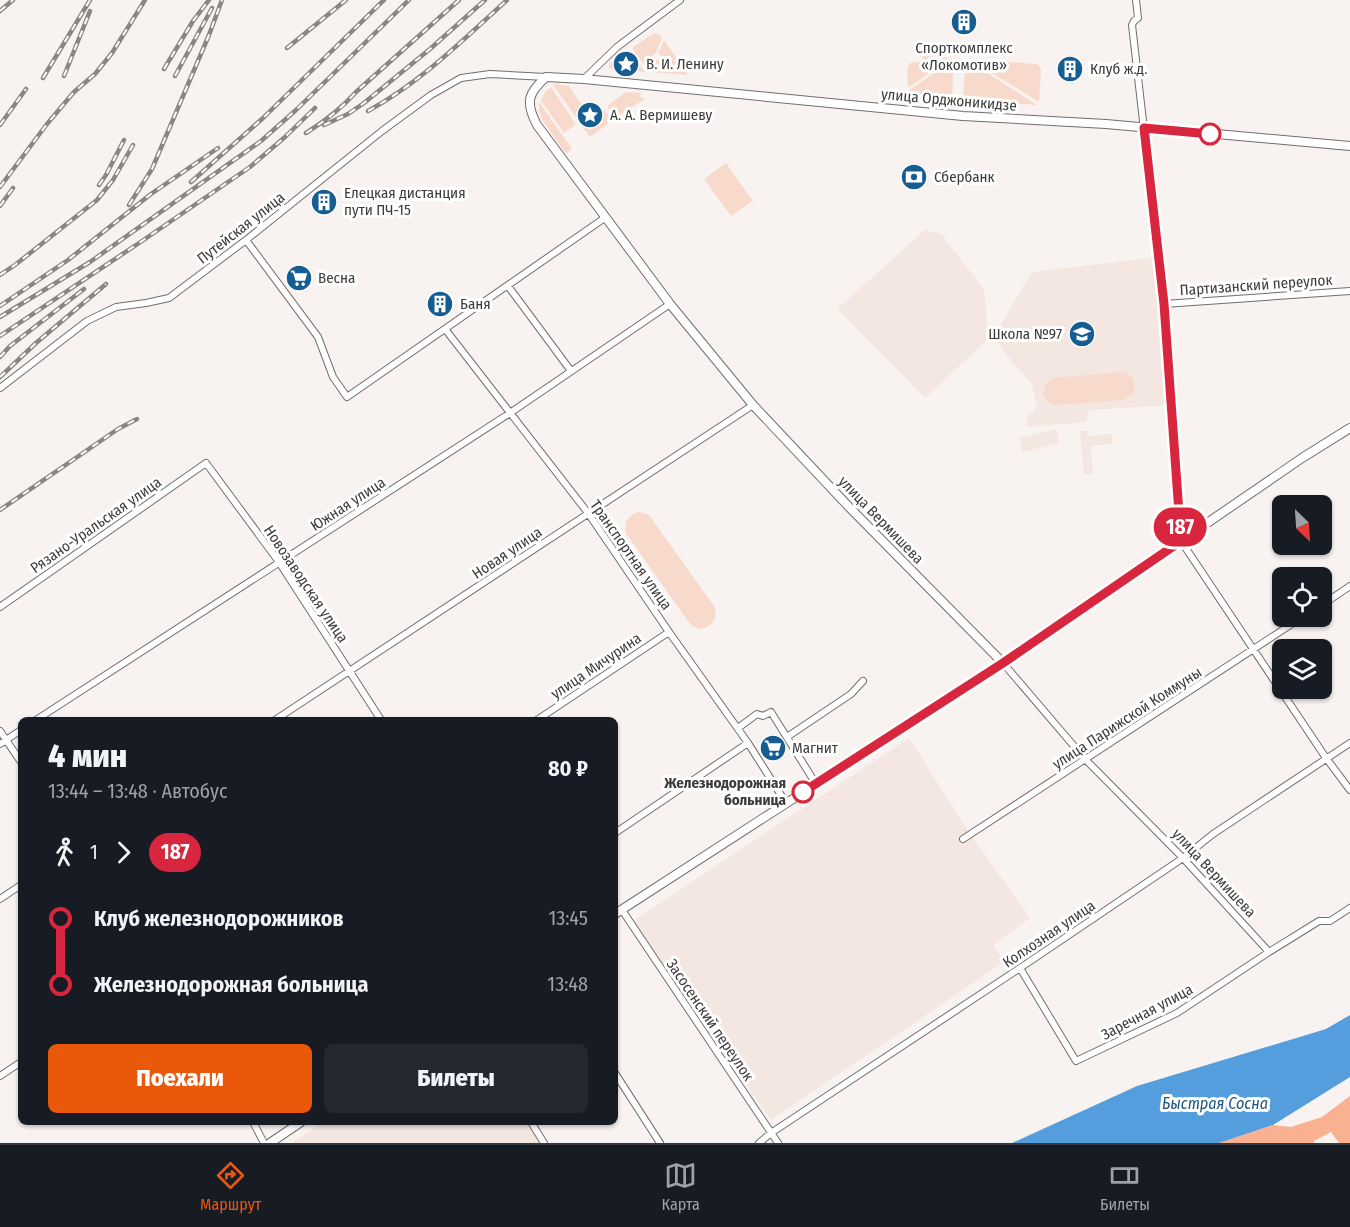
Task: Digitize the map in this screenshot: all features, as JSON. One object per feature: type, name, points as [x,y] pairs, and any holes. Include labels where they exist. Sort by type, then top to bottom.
[{"type":"street","points":[[584,79],[617,47],[680,0]]},
{"type":"street","points":[[1136,0],[1138,18],[1131,26],[1164,304],[1181,541],[1326,758],[1350,790]]},
{"type":"street","name":"Путейская улица","points":[[0,388],[87,321],[116,307],[169,298],[431,95],[461,78],[490,74],[546,77]]},
{"type":"street","name":"улица Орджоникидзе","points":[[546,77],[963,117],[1106,124],[1350,146]]},
{"type":"street","name":"улица Вермишева","points":[[546,77],[534,88],[530,102],[531,114],[537,125],[670,304],[753,405],[849,507],[1003,663],[1085,759],[1183,858],[1269,952]]},
{"type":"street","points":[[246,240],[318,337],[333,377],[347,397],[606,217]]},
{"type":"street","points":[[508,286],[571,371]]},
{"type":"street","name":"Партизанский переулок","points":[[1164,304],[1350,291]]},
{"type":"street","name":"Южная улица","points":[[41,717],[510,413],[670,304]]},
{"type":"street","name":"Транспортная улица","points":[[445,329],[588,513],[738,728],[786,803]]},
{"type":"street","name":"Новая улица","points":[[280,717],[753,405]]},
{"type":"street","points":[[619,912],[1003,663],[1302,458],[1350,428]]},
{"type":"street","name":"Новозаводская улица","points":[[206,463],[279,562],[379,717]]},
{"type":"street","name":"Рязано-Уральская улица","points":[[0,607],[206,463]]},
{"type":"street","points":[[1332,598],[1350,586]]},
{"type":"street","name":"улица Парижской Коммуны","points":[[963,839],[1288,627]]},
{"type":"street","name":"улица Мичурина","points":[[542,717],[669,632]]},
{"type":"street","points":[[787,737],[850,694],[863,681]]},
{"type":"street","points":[[738,728],[757,714],[763,716],[771,712],[816,783]]},
{"type":"street","points":[[0,731],[3,742],[18,759]]},
{"type":"street","points":[[3,742],[18,732]]},
{"type":"street","points":[[618,831],[748,743]]},
{"type":"street","name":"Колхозная улица","points":[[759,1143],[1350,743]]},
{"type":"street","points":[[0,899],[18,887]]},
{"type":"street","name":"Заречная улица","points":[[1020,968],[1077,1061],[1176,1013],[1319,921],[1330,921],[1350,908]]},
{"type":"street","name":"Засосенский переулок","points":[[619,912],[778,1143]]},
{"type":"street","points":[[0,1076],[18,1064]]},
{"type":"street","points":[[618,1078],[660,1143]]},
{"type":"street","points":[[255,1125],[264,1143]]},
{"type":"street","points":[[270,1143],[297,1125]]},
{"type":"street","points":[[533,1125],[544,1143]]},
{"type":"shaded area","points":[[654,33],[662,38],[656,53],[652,56],[654,59],[649,71],[632,48]]},
{"type":"shaded area","points":[[664,40],[687,75],[652,72],[656,60],[661,56],[658,53]]},
{"type":"shaded area","points":[[628,50],[645,72],[609,67],[610,63]]},
{"type":"shaded area","points":[[923,56],[951,58],[908,88],[907,70],[910,63],[922,61]]},
{"type":"shaded area","points":[[954,59],[952,100],[910,98],[908,91]]},
{"type":"shaded area","points":[[966,59],[1037,105],[963,100]]},
{"type":"shaded area","points":[[969,59],[1036,64],[1041,70],[1039,102]]},
{"type":"shaded area","points":[[553,85],[569,86],[585,109],[583,118],[578,120]]},
{"type":"shaded area","points":[[551,87],[575,123],[564,133],[541,101],[545,92]]},
{"type":"shaded area","points":[[626,92],[641,93],[640,97],[645,99],[615,118],[608,105]]},
{"type":"shaded area","points":[[539,102],[572,149],[566,154],[544,123],[539,112]]},
{"type":"shaded area","points":[[605,110],[612,121],[590,137],[582,124],[592,123],[599,118],[598,113]]},
{"type":"shaded area","points":[[726,163],[753,201],[731,216],[704,179]]},
{"type":"shaded area","points":[[925,230],[941,234],[984,289],[989,338],[925,398],[837,309]]},
{"type":"shaded area","name":"Школа №97","points":[[1159,257],[1172,405],[1090,410],[1087,422],[1027,427],[1026,419],[1037,407],[1032,384],[996,340],[999,328],[1032,272]]},
{"type":"shaded area","points":[[1123,372],[1132,377],[1135,386],[1132,395],[1123,400],[1055,405],[1048,402],[1043,393],[1046,384],[1053,378]]},
{"type":"shaded area","points":[[1056,429],[1059,443],[1023,452],[1019,438]]},
{"type":"shaded area","points":[[1080,431],[1087,431],[1088,436],[1112,434],[1113,444],[1091,446],[1093,473],[1084,474]]},
{"type":"shaded area","points":[[638,512],[649,515],[714,606],[716,615],[708,627],[699,629],[690,624],[625,532],[626,521]]},
{"type":"shaded area","name":"Железнодорожная больница","points":[[909,738],[970,834],[1030,918],[993,945],[1004,962],[771,1120],[633,921]]},
{"type":"shaded area","points":[[1350,1096],[1350,1143],[1339,1143],[1331,1132],[1314,1143],[1219,1143],[1273,1125],[1291,1127],[1322,1117]]},
{"type":"shaded area","points":[[319,1125],[531,1125],[543,1143],[292,1143]]},
{"type":"water","name":"Быстрая Сосна","points":[[1350,1015],[1350,1077],[1273,1125],[1219,1143],[1012,1143],[1137,1086],[1326,1029]]},
{"type":"railway","points":[[0,11],[13,0]]},
{"type":"railway","points":[[43,78],[90,0]]},
{"type":"railway","points":[[0,187],[47,124],[112,53],[145,0]]},
{"type":"railway","points":[[164,69],[193,21],[209,0]]},
{"type":"railway","points":[[129,205],[152,169],[222,0]]},
{"type":"railway","points":[[287,48],[346,0]]},
{"type":"railway","points":[[191,182],[262,119],[384,0]]},
{"type":"railway","points":[[0,317],[90,262],[261,141],[409,0]]},
{"type":"railway","points":[[306,133],[339,109],[459,0]]},
{"type":"railway","points":[[324,125],[348,114],[364,103],[485,0]]},
{"type":"railway","points":[[368,111],[424,74],[507,0]]},
{"type":"railway","points":[[175,76],[212,8]]},
{"type":"railway","points":[[64,76],[90,11]]},
{"type":"railway","points":[[0,125],[26,89]]},
{"type":"railway","points":[[0,336],[250,167],[315,108]]},
{"type":"railway","points":[[99,185],[124,140]]},
{"type":"railway","points":[[0,275],[97,200],[113,180],[133,145]]},
{"type":"railway","points":[[0,306],[68,260],[151,194],[218,148]]},
{"type":"railway","points":[[0,206],[13,188]]},
{"type":"railway","points":[[0,377],[36,343],[106,284]]},
{"type":"railway","points":[[0,357],[10,346],[84,289]]},
{"type":"railway","points":[[0,510],[118,429],[137,419]]},
{"type":"bus line","name":"187","points":[[803,792],[1003,663],[1181,541],[1164,304],[1144,128],[1210,134]]},
{"type":"place","name":"Спорткомплекс «Локомотив»","points":[[964,22]]},
{"type":"place","name":"В. И. Ленину","points":[[626,64]]},
{"type":"place","name":"Клуб ж.д.","points":[[1070,69]]},
{"type":"place","name":"А. А. Вермишеву","points":[[590,115]]},
{"type":"place","name":"Сбербанк","points":[[914,177]]},
{"type":"place","name":"Елецкая дистанция пути ПЧ-15","points":[[324,202]]},
{"type":"place","name":"Весна","points":[[299,278]]},
{"type":"place","name":"Баня","points":[[440,304]]},
{"type":"place","name":"Школа №97","points":[[1082,334]]},
{"type":"place","name":"Магнит","points":[[773,748]]},
{"type":"place","name":"Железнодорожная больница","points":[[803,792]]}]
